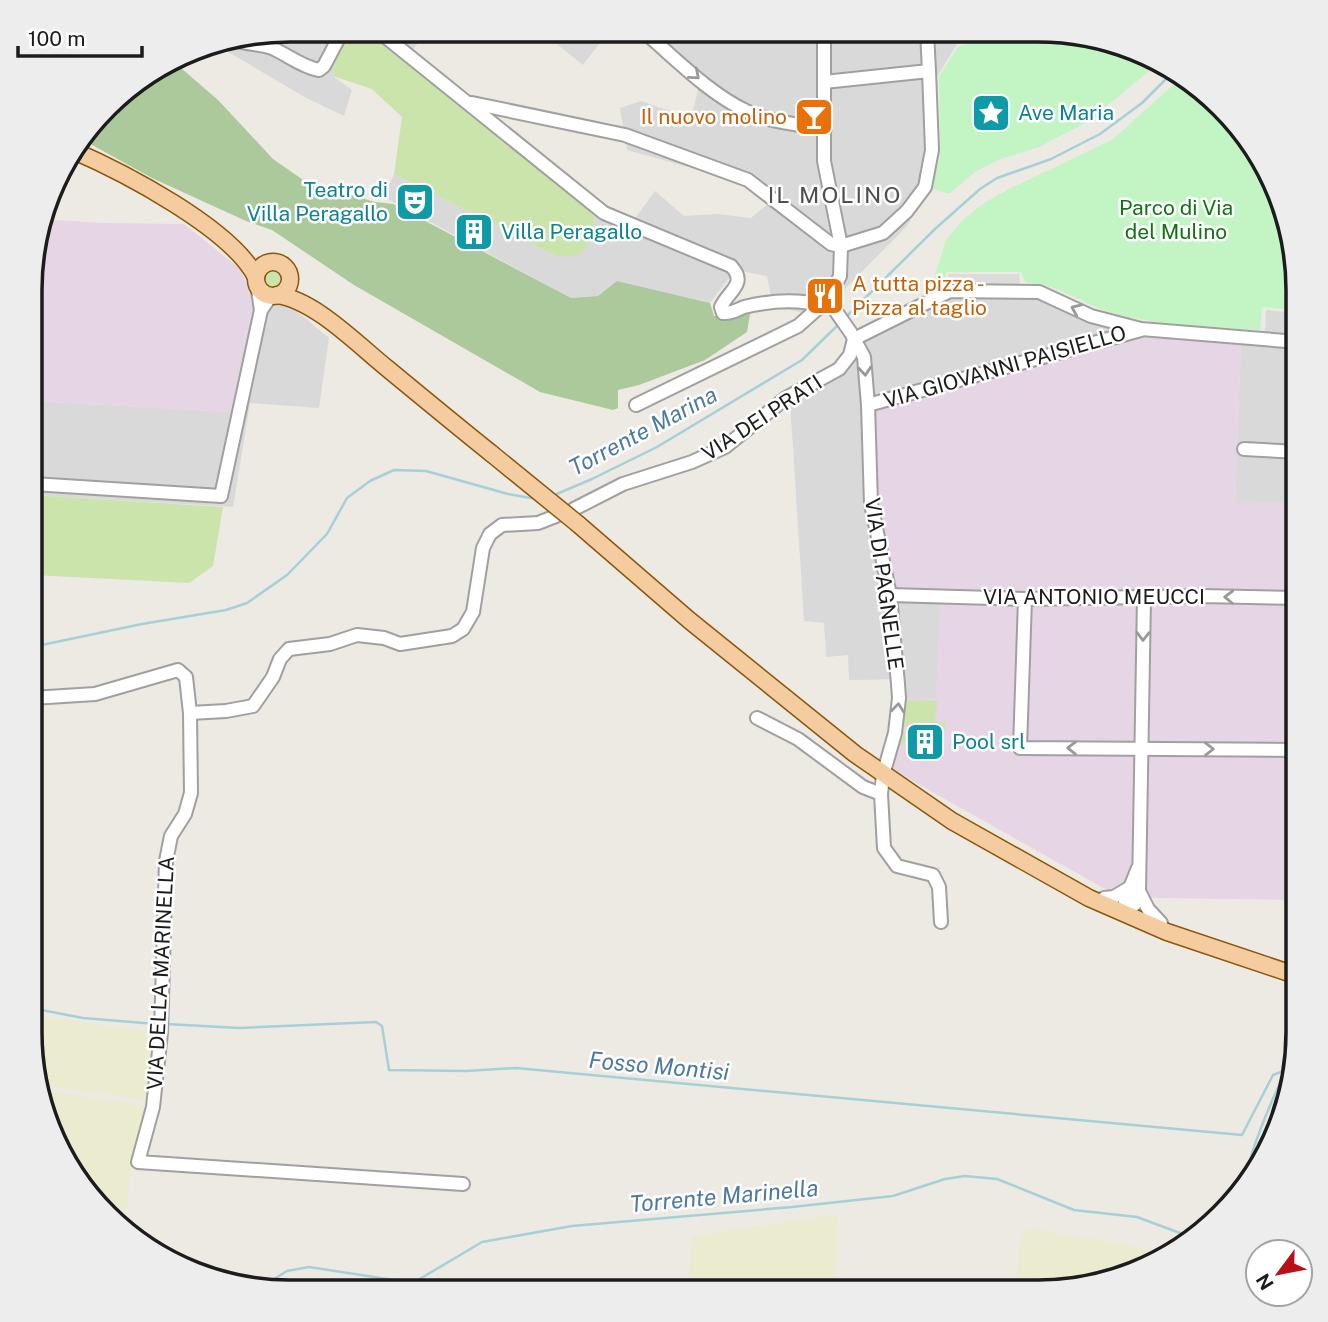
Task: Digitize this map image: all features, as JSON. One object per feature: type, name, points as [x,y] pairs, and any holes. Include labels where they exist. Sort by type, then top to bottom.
[{"type":"main road","points":[[82,155],[131,179],[193,215],[244,258],[262,292],[302,303],[331,323],[492,454],[576,517],[689,620],[883,775],[952,821],[1088,898],[1161,923],[1193,940]]},
{"type":"main road","points":[[244,258],[278,262],[285,267],[302,303]]},
{"type":"main road","points":[[256,281],[260,268],[268,262]]},
{"type":"main road","points":[[274,296],[286,290],[290,281]]},
{"type":"main road","points":[[1060,881],[1104,898],[1167,932],[1286,972]]},
{"type":"street","points":[[657,42],[707,85],[744,110],[783,122],[825,128]]},
{"type":"street","points":[[636,405],[798,326],[827,304],[840,276],[841,246],[824,161],[824,42]]},
{"type":"street","points":[[468,103],[625,135],[748,180],[831,244],[841,246],[883,233],[907,211],[925,187],[932,150],[928,42]]},
{"type":"street","points":[[256,44],[273,48],[311,69],[319,70],[336,43]]},
{"type":"street","points":[[393,43],[604,213],[731,265],[738,273],[738,278],[732,293],[723,302],[723,313],[733,313],[741,308],[774,302],[801,300],[827,304]]},
{"type":"street","points":[[824,82],[929,71]]},
{"type":"street","points":[[42,485],[220,496],[261,310],[256,281]]},
{"type":"street","points":[[853,336],[950,291],[1039,292],[1091,316],[1141,330],[1285,341]]},
{"type":"street","points":[[261,310],[274,296]]},
{"type":"street","name":"VIA DI PAGNELLE","points":[[827,304],[853,336],[864,357],[871,504],[890,595],[899,698],[895,733],[883,775],[881,794],[884,848],[897,866],[933,875],[939,887],[941,922]]},
{"type":"street","name":"VIA GIOVANNI PAISIELLO","points":[[868,405],[1141,330]]},
{"type":"street","name":"VIA DEI PRATI","points":[[576,517],[623,484],[692,462],[725,447],[786,398],[839,369],[850,355],[853,336]]},
{"type":"street","points":[[1244,449],[1285,451]]},
{"type":"street","points":[[43,697],[95,694],[178,670],[186,677],[190,713],[226,711],[253,706],[272,677],[279,659],[289,649],[330,643],[357,635],[384,638],[400,644],[452,636],[463,629],[472,612],[483,548],[495,528],[502,525],[538,523],[556,516]]},
{"type":"street","name":"VIA ANTONIO MEUCCI","points":[[890,595],[1025,599],[1202,596],[1285,598]]},
{"type":"street","points":[[1127,910],[1138,868],[1144,598]]},
{"type":"street","points":[[1025,599],[1020,748],[1286,750]]},
{"type":"street","name":"VIA DELLA MARINELLA","points":[[190,713],[191,793],[185,814],[171,836],[166,862],[161,1033],[153,1107],[138,1162],[463,1184]]},
{"type":"street","points":[[757,718],[798,739],[863,787],[881,794]]},
{"type":"street","points":[[1104,898],[1134,890]]},
{"type":"street","points":[[1134,890],[1161,923]]},
{"type":"shaded area","points":[[962,42],[957,44],[937,77],[938,157],[930,185],[907,226],[845,289],[823,316],[773,307],[767,276],[735,270],[710,303],[617,281],[598,296],[571,298],[384,197],[394,174],[558,257],[593,236],[594,212],[631,224],[655,191],[684,216],[717,214],[751,218],[768,204],[743,182],[627,150],[620,108],[641,101],[691,118],[699,87],[643,43]]},
{"type":"shaded area","points":[[273,43],[344,43],[335,58],[333,76],[352,90],[344,116],[308,99],[225,50]]},
{"type":"shaded area","points":[[383,43],[418,43],[405,59]]},
{"type":"shaded area","points":[[555,43],[600,43],[583,65]]},
{"type":"shaded area","points":[[53,215],[54,220],[184,224],[240,269],[254,300],[231,412],[42,401],[43,273]]},
{"type":"shaded area","points":[[948,274],[1019,274],[1020,287],[949,287]]},
{"type":"shaded area","points":[[947,287],[1038,287],[1139,335],[896,589],[941,589],[936,699],[904,698],[900,679],[849,680],[848,655],[826,657],[824,623],[804,621],[790,401],[846,367],[861,330]]},
{"type":"shaded area","points":[[281,298],[329,338],[319,408],[250,403],[233,507],[42,496],[42,401],[231,412],[254,300]]},
{"type":"shaded area","points":[[1266,310],[1285,312],[1284,503],[1235,503],[1241,343],[1264,345]]},
{"type":"shaded area","points":[[1139,335],[1241,343],[1235,503],[1284,502],[1285,489],[1286,900],[1116,895],[893,770],[904,698],[936,698],[941,589],[895,589],[874,498],[873,408]]},
{"type":"green space","points":[[969,42],[1071,44],[1118,55],[1151,69],[1087,122],[1039,147],[998,160],[975,172],[949,194],[930,188],[940,158],[939,77],[958,47]]},
{"type":"green space","points":[[344,43],[382,43],[443,88],[594,212],[593,236],[581,255],[558,257],[394,174],[402,117],[372,89],[333,76],[335,58]]},
{"type":"green space","points":[[181,68],[218,100],[273,159],[306,182],[375,202],[393,204],[571,298],[598,296],[617,281],[710,303],[714,316],[750,314],[747,332],[705,360],[639,385],[618,390],[618,408],[613,410],[540,392],[354,285],[272,230],[152,178],[90,144],[126,103]]},
{"type":"green space","name":"Parco di Via del Mulino","points":[[1175,83],[1202,103],[1235,139],[1253,166],[1267,195],[1278,226],[1284,257],[1285,309],[1262,307],[1260,330],[1149,321],[1113,313],[1060,290],[1026,283],[1021,272],[946,272],[946,285],[925,296],[932,285],[946,240],[963,220],[984,203],[1009,189],[1112,140]]},
{"type":"green space","points":[[273,265],[282,269],[286,278],[282,287],[273,291],[264,287],[260,278],[264,269]]},
{"type":"green space","points":[[42,496],[223,507],[213,566],[189,583],[42,575]]},
{"type":"green space","points":[[906,700],[937,701],[935,722],[945,722],[945,731],[910,723],[903,729],[906,740],[900,747],[897,746]]},
{"type":"green space","points":[[43,1017],[155,1032],[146,1100],[48,1086],[44,1065]]},
{"type":"green space","points":[[49,1091],[148,1107],[130,1172],[127,1209],[114,1206],[84,1170],[61,1127]]},
{"type":"green space","points":[[837,1215],[837,1279],[689,1279],[692,1236]]},
{"type":"green space","points":[[1040,1229],[1062,1236],[1101,1240],[1152,1252],[1118,1267],[1087,1275],[1055,1279],[1016,1279],[1020,1243],[1026,1231]]},
{"type":"waterway","name":"Torrente Marina","points":[[846,317],[935,229],[980,189],[997,178],[1051,159],[1100,134],[1142,103],[1167,78]]},
{"type":"waterway","name":"Torrente Marina","points":[[552,496],[657,447],[802,360],[839,324]]},
{"type":"waterway","name":"Torrente Marina","points":[[42,645],[226,610],[247,603],[287,575],[327,534],[347,498],[370,481],[394,470],[426,471],[536,499]]},
{"type":"waterway","name":"Fosso Montisi","points":[[43,1010],[83,1018],[156,1024]]},
{"type":"waterway","name":"Fosso Montisi","points":[[166,1024],[239,1028],[376,1022],[382,1026],[389,1070],[466,1071],[516,1068],[1242,1135],[1273,1075],[1283,1071]]},
{"type":"waterway","name":"Torrente Marinella","points":[[1250,1161],[1264,1119],[1281,1083]]},
{"type":"waterway","name":"Torrente Marinella","points":[[418,1280],[482,1242],[572,1226],[893,1196],[945,1179],[965,1176],[997,1179],[1074,1210],[1137,1217],[1182,1234]]},
{"type":"waterway","name":"Torrente Marinella","points":[[274,1279],[287,1271],[309,1267],[393,1280]]},
{"type":"place","name":"Ave Maria","points":[[991,113]]},
{"type":"place","name":"Il nuovo molino","points":[[814,117]]},
{"type":"place","name":"Teatro di Villa Peragallo","points":[[415,202]]},
{"type":"place","name":"Villa Peragallo","points":[[474,232]]},
{"type":"place","name":"A tutta pizza - Pizza al taglio","points":[[825,296]]},
{"type":"place","name":"Pool srl","points":[[925,742]]},
{"type":"district","name":"IL MOLINO","points":[[835,195]]}]
